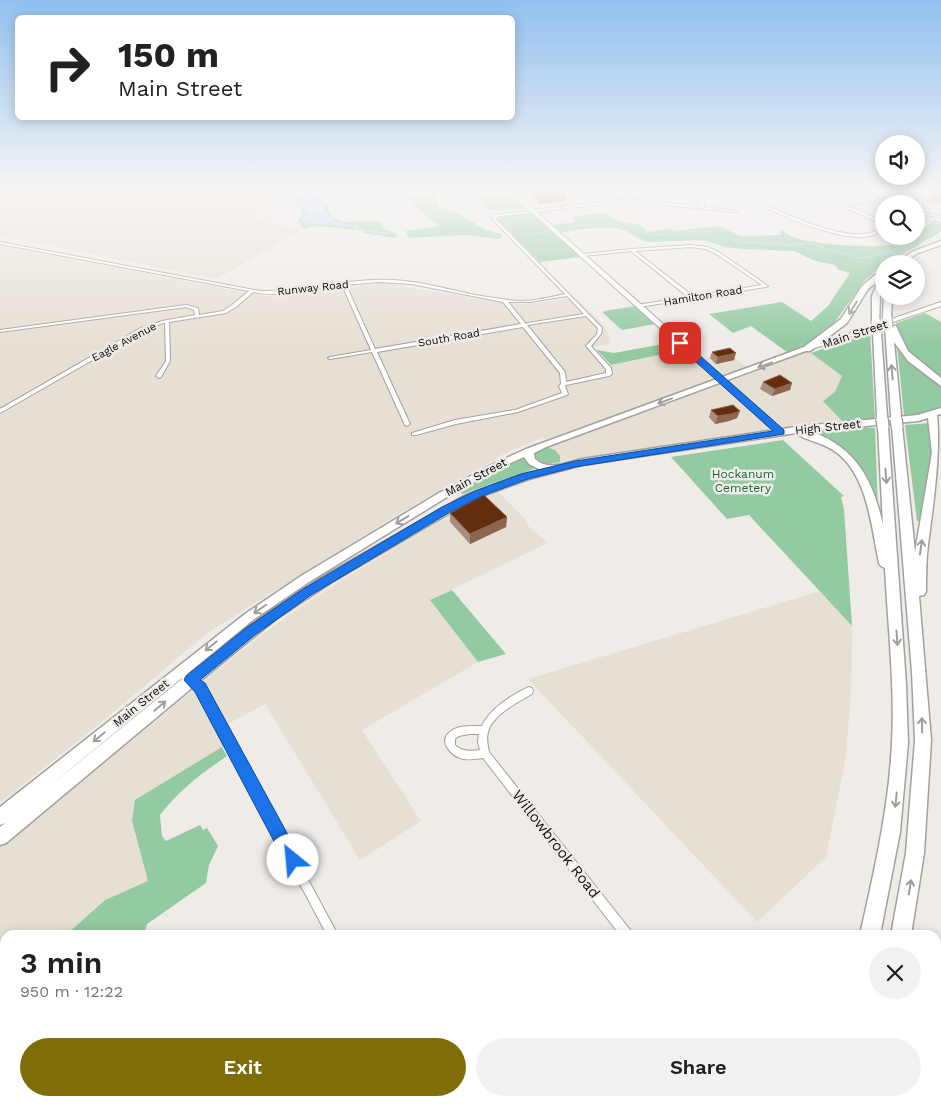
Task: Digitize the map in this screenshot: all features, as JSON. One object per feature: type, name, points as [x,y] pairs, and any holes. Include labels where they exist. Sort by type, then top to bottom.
[{"type":"highway","points":[[912,255],[940,243]]},
{"type":"highway","points":[[925,256],[941,248]]},
{"type":"highway","points":[[807,349],[844,321],[865,288],[875,277]]},
{"type":"highway","points":[[876,305],[877,332],[914,613],[922,708],[922,771],[915,853],[901,930]]},
{"type":"highway","points":[[888,305],[891,328],[897,340],[907,354],[941,383]]},
{"type":"highway","points":[[871,930],[890,840],[899,760],[900,695],[893,582],[890,421],[891,328]]},
{"type":"highway","points":[[914,613],[919,591],[921,546],[937,453],[938,415],[918,418]]},
{"type":"highway","points":[[796,430],[834,446],[847,456],[855,467],[874,510],[885,563],[893,582]]},
{"type":"main road","points":[[569,243],[780,432]]},
{"type":"main road","name":"Main Street","points":[[0,837],[184,677],[226,634],[280,602],[444,494],[529,451],[807,349],[941,304]]},
{"type":"main road","name":"High Street","points":[[454,505],[506,483],[557,468],[628,455],[780,432],[918,418]]},
{"type":"main road","points":[[529,451],[529,459],[534,464],[557,468]]},
{"type":"main road","points":[[444,494],[454,505]]},
{"type":"main road","name":"Main Street","points":[[280,602],[328,579],[454,505]]},
{"type":"main road","name":"Main Street","points":[[0,817],[184,677]]},
{"type":"street","name":"Runway Road","points":[[0,243],[277,293],[387,281],[526,302],[568,295]]},
{"type":"street","points":[[517,243],[600,328],[599,334],[588,346],[609,369],[609,374],[564,384]]},
{"type":"street","name":"Hamilton Road","points":[[632,250],[691,246],[707,248],[766,286],[639,306]]},
{"type":"street","points":[[583,255],[632,250],[692,298]]},
{"type":"street","points":[[544,299],[556,293],[557,284]]},
{"type":"street","points":[[344,285],[407,424]]},
{"type":"street","name":"Eagle Avenue","points":[[0,411],[142,330],[167,321],[229,309],[252,290]]},
{"type":"street","points":[[414,434],[455,422],[516,411],[564,394],[562,386],[564,384],[563,373],[504,300]]},
{"type":"street","points":[[0,331],[187,306],[196,309],[197,316]]},
{"type":"street","name":"South Road","points":[[330,358],[587,314]]},
{"type":"street","points":[[159,376],[168,361],[167,321]]},
{"type":"street","points":[[184,677],[200,688],[330,930]]},
{"type":"street","points":[[483,730],[457,732],[451,737],[450,744],[453,750],[459,754],[485,754],[483,730],[485,723],[529,691]]},
{"type":"street","name":"Willowbrook Road","points":[[485,754],[623,930]]},
{"type":"shaded area","points":[[33,243],[280,243],[216,279]]},
{"type":"shaded area","points":[[0,246],[265,296],[284,296],[382,283],[509,304],[530,304],[576,298],[606,327],[611,343],[592,347],[609,366],[683,350],[693,351],[703,359],[730,354],[746,367],[755,371],[809,351],[842,376],[835,392],[835,413],[843,422],[786,427],[560,462],[560,456],[546,447],[543,437],[506,453],[397,515],[207,633],[108,717],[0,803]]},
{"type":"shaded area","points":[[498,492],[526,520],[528,526],[548,543],[430,600],[478,662],[362,730],[421,821],[360,860],[265,704],[226,725],[236,738],[187,770],[135,800],[132,821],[148,881],[105,900],[72,930],[0,930],[0,846],[46,811],[284,618],[337,583],[452,514]]},
{"type":"shaded area","points":[[820,591],[852,626],[851,696],[845,762],[826,857],[757,922],[528,679]]},
{"type":"green space","points":[[521,243],[565,243],[581,257],[540,262]]},
{"type":"green space","points":[[711,243],[823,243],[866,246],[919,245],[901,255],[875,255],[875,272],[865,280],[829,330],[804,345],[787,352],[751,326],[733,333],[709,314],[782,302],[811,321],[828,306],[850,273],[839,270],[835,265],[815,261],[794,251],[741,249]]},
{"type":"green space","points":[[636,306],[655,324],[622,330],[603,313],[604,311]]},
{"type":"green space","points":[[925,313],[941,322],[941,378],[919,361],[907,348],[902,341],[896,323]]},
{"type":"green space","points":[[870,332],[875,419],[843,422],[823,401],[835,392],[842,376],[811,353]]},
{"type":"green space","points":[[674,342],[683,350],[611,365],[597,350],[614,353]]},
{"type":"green space","points":[[897,346],[913,365],[941,387],[941,407],[919,414],[904,415]]},
{"type":"green space","points":[[930,423],[935,451],[919,521],[917,521],[905,425]]},
{"type":"green space","points":[[855,427],[875,428],[878,510],[860,472],[847,453],[810,432]]},
{"type":"green space","name":"Hockanum Cemetery","points":[[783,440],[844,496],[841,497],[844,509],[852,626],[749,515],[727,519],[671,457]]},
{"type":"green space","points":[[546,447],[555,450],[560,456],[560,462],[538,463],[533,457],[534,453]]},
{"type":"green space","points":[[522,458],[537,468],[463,494],[456,492]]},
{"type":"green space","points":[[452,590],[506,654],[478,662],[430,600]]},
{"type":"green space","points":[[222,747],[227,756],[191,782],[160,815],[162,836],[166,841],[200,825],[203,830],[207,828],[218,846],[209,865],[206,883],[147,924],[145,930],[72,930],[105,900],[148,881],[132,821],[135,800]]},
{"type":"building","points":[[730,348],[736,353],[718,357],[712,352]]},
{"type":"building","points":[[780,375],[792,383],[775,389],[763,382]]},
{"type":"building","points":[[733,405],[740,411],[718,416],[711,410]]},
{"type":"building","points":[[484,495],[507,517],[470,534],[450,513]]},
{"type":"waterway","points":[[753,243],[792,245],[807,243],[858,258],[870,257],[884,252],[893,252]]},
{"type":"route","points":[[293,860],[200,688],[190,680],[285,606],[446,509],[478,493],[525,477],[575,464],[780,432],[680,343]]}]
